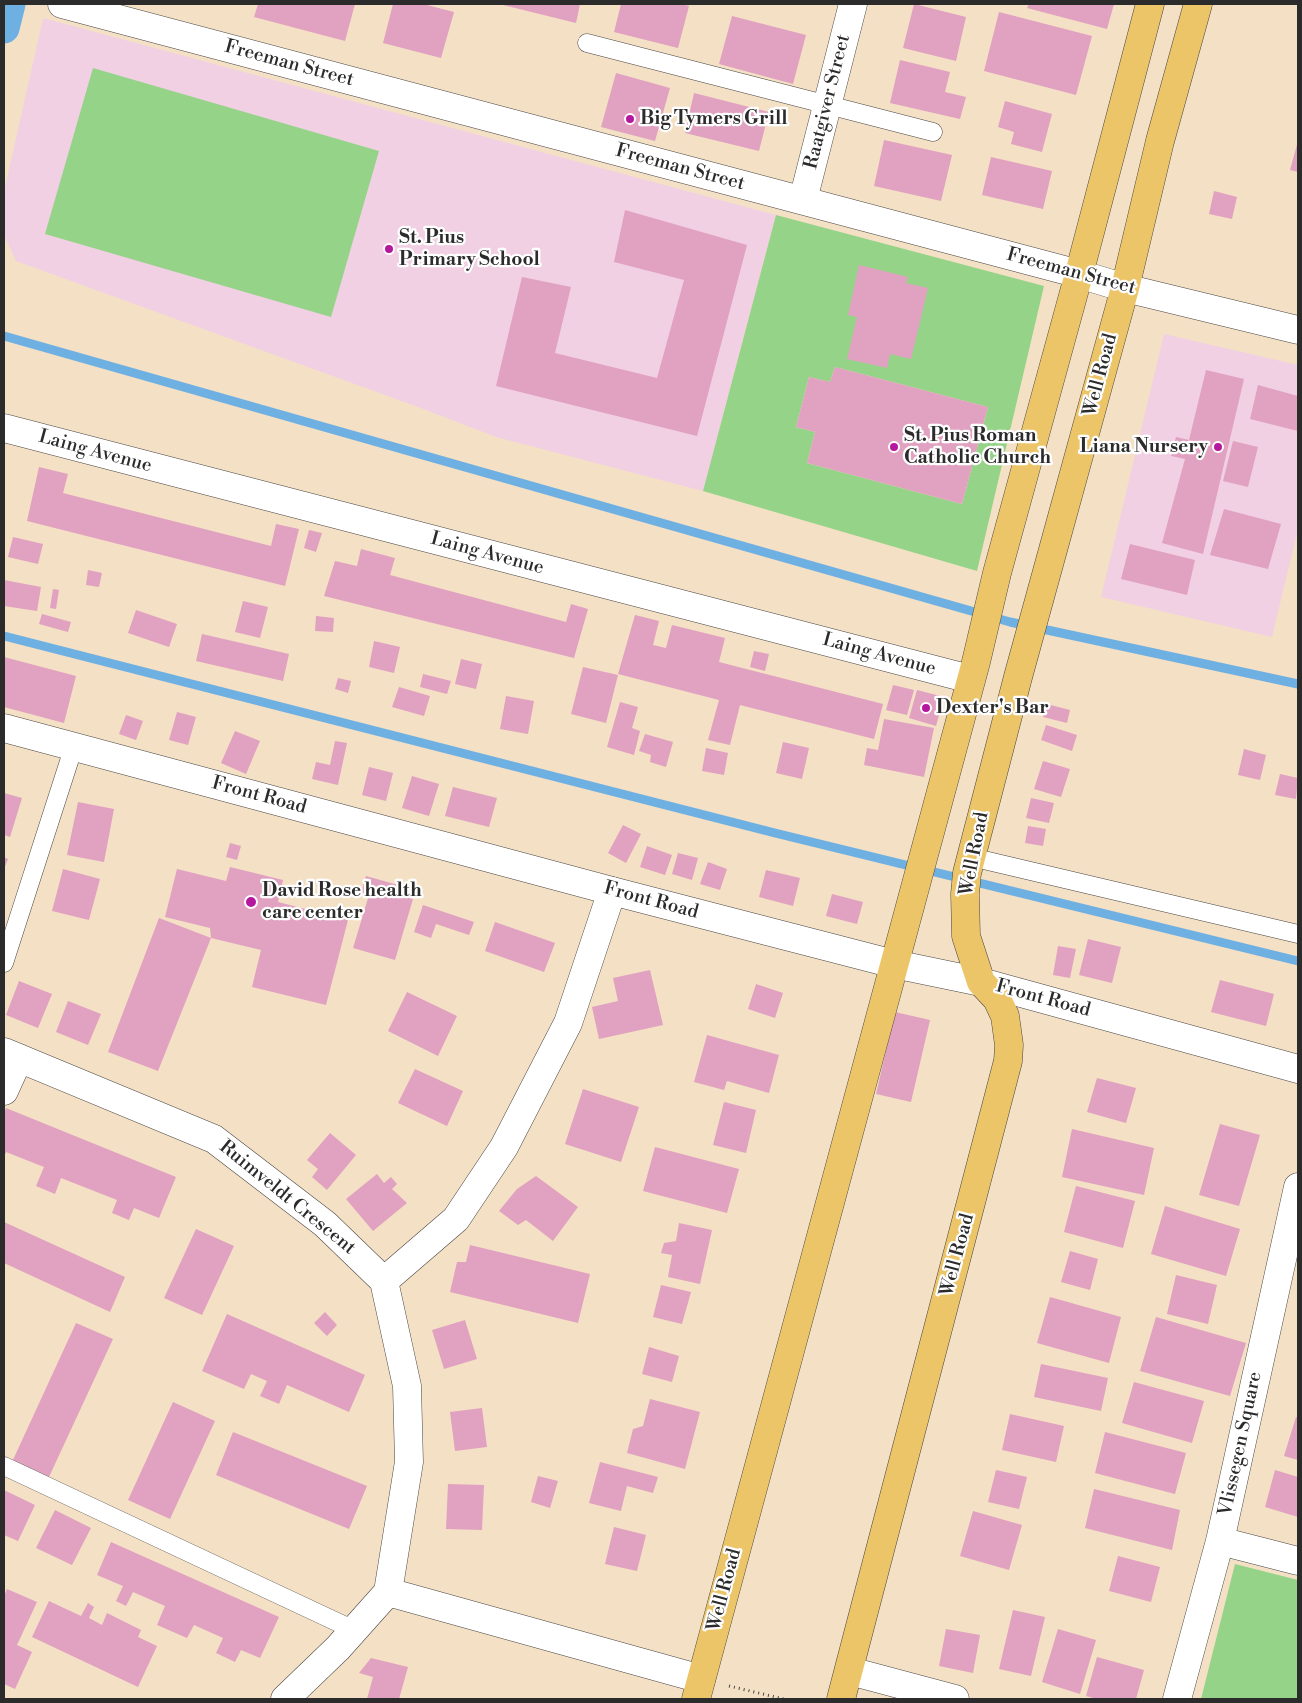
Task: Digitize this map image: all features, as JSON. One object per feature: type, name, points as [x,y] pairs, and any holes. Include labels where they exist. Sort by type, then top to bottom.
[{"type":"main road","name":"Well Road","points":[[699,1689],[1150,4]]},
{"type":"main road","name":"Well Road","points":[[841,1699],[850,1671],[1008,1061],[1009,1045],[1005,1016],[997,999],[981,982],[966,936],[965,894],[971,857],[1018,677],[1125,288],[1160,141],[1198,4]]},
{"type":"street","name":"Raatgiver Street","points":[[803,200],[853,4]]},
{"type":"street","name":"Freeman Street","points":[[75,5],[1079,274],[1125,288],[1298,330]]},
{"type":"street","name":"Laing Avenue","points":[[4,428],[973,670]]},
{"type":"street","name":"Front Road","points":[[4,728],[612,891],[894,964],[981,982],[1298,1069]]},
{"type":"street","points":[[285,1699],[354,1630],[388,1592],[408,1462],[406,1386],[384,1281],[456,1219],[504,1146],[568,1023],[612,891]]},
{"type":"street","points":[[4,1091],[11,1055]]},
{"type":"street","name":"Ruimveldt Crescent","points":[[11,1055],[214,1139],[325,1224],[384,1281]]},
{"type":"street","name":"Vlissegen Square","points":[[1177,1699],[1220,1541],[1298,1187]]},
{"type":"street","points":[[1220,1541],[1298,1561]]},
{"type":"street","points":[[388,1592],[699,1689]]},
{"type":"street","points":[[850,1671],[955,1699]]},
{"type":"lane","points":[[587,43],[932,132]]},
{"type":"lane","points":[[4,963],[74,746]]},
{"type":"lane","points":[[971,857],[1298,934]]},
{"type":"lane","points":[[4,1466],[354,1630]]},
{"type":"path","points":[[756,1694],[784,1699]]},
{"type":"shaded area","name":"St. Pius Primary School","points":[[43,18],[776,215],[703,491],[496,437],[16,261],[5,237],[4,192]]},
{"type":"shaded area","name":"Liana Nursery","points":[[1164,334],[1298,365],[1298,529],[1272,637],[1101,597]]},
{"type":"green space","points":[[93,68],[379,151],[331,317],[45,234]]},
{"type":"green space","points":[[776,215],[1044,286],[977,571],[703,491]],"holes":[[[835,367],[988,407],[962,504],[807,463],[815,432],[796,427],[809,377],[830,382]]]},
{"type":"green space","points":[[1235,1564],[1298,1580],[1298,1699],[1201,1699]]},
{"type":"building","points":[[258,4],[355,4],[345,41],[254,17]]},
{"type":"building","points":[[393,4],[423,4],[454,12],[441,58],[383,43]]},
{"type":"building","points":[[499,4],[580,4],[576,23]]},
{"type":"building","points":[[621,4],[682,4],[689,6],[678,48],[614,32]]},
{"type":"building","points":[[914,4],[966,17],[956,61],[903,48]]},
{"type":"building","points":[[1029,4],[1114,4],[1107,29],[1027,8]]},
{"type":"building","points":[[999,12],[1092,36],[1076,95],[984,71]]},
{"type":"building","points":[[732,16],[806,35],[793,84],[719,64]]},
{"type":"building","points":[[900,60],[950,72],[945,92],[966,97],[960,119],[890,103]]},
{"type":"building","points":[[616,73],[670,88],[655,141],[601,127]]},
{"type":"building","points":[[694,93],[769,112],[759,151],[685,133]]},
{"type":"building","points":[[1005,101],[1052,114],[1042,152],[1011,144],[1014,132],[998,127]]},
{"type":"building","points":[[884,140],[952,155],[941,201],[874,186]]},
{"type":"building","points":[[1298,141],[1298,172],[1290,170]]},
{"type":"building","points":[[991,157],[1052,171],[1043,209],[982,195]]},
{"type":"building","points":[[1214,191],[1237,197],[1232,219],[1209,214]]},
{"type":"building","points":[[625,210],[747,245],[697,436],[496,386],[522,277],[571,287],[555,353],[657,378],[684,280],[614,262]]},
{"type":"building","points":[[859,265],[908,277],[906,283],[928,288],[911,359],[890,354],[887,368],[847,359],[857,317],[848,315]]},
{"type":"building","name":"St. Pius Roman Catholic Church","points":[[835,367],[988,407],[962,504],[807,463],[815,432],[796,427],[809,377],[830,382]]},
{"type":"building","points":[[1206,370],[1244,379],[1203,554],[1162,543],[1185,459],[1171,456],[1176,437],[1189,440]]},
{"type":"building","points":[[1258,385],[1298,396],[1298,431],[1250,419]]},
{"type":"building","points":[[1233,441],[1258,447],[1248,487],[1223,481]]},
{"type":"building","points":[[39,467],[68,474],[63,493],[271,546],[276,524],[299,529],[285,586],[27,521]]},
{"type":"building","points":[[1224,509],[1281,524],[1268,569],[1210,555]]},
{"type":"building","points":[[309,530],[322,533],[316,552],[304,548]]},
{"type":"building","points":[[13,537],[43,544],[38,564],[8,557]]},
{"type":"building","points":[[1130,544],[1195,560],[1187,595],[1121,579]]},
{"type":"building","points":[[361,549],[395,558],[390,575],[566,622],[571,604],[588,609],[574,658],[324,596],[335,561],[357,566]]},
{"type":"building","points":[[88,570],[102,573],[99,587],[86,585]]},
{"type":"building","points":[[4,580],[41,587],[37,611],[4,606]]},
{"type":"building","points":[[53,589],[59,590],[56,609],[50,608]]},
{"type":"building","points":[[243,601],[268,607],[260,638],[235,632]]},
{"type":"building","points":[[136,610],[177,624],[169,647],[128,633]]},
{"type":"building","points":[[42,614],[71,622],[68,632],[39,624]]},
{"type":"building","points":[[635,615],[659,621],[653,645],[666,648],[672,625],[725,638],[719,662],[883,704],[874,739],[740,705],[730,745],[708,740],[719,700],[618,674]]},
{"type":"building","points":[[316,616],[334,618],[333,632],[315,631]]},
{"type":"building","points":[[202,634],[289,654],[283,681],[196,661]]},
{"type":"building","points":[[374,641],[400,647],[394,673],[369,667]]},
{"type":"building","points":[[754,651],[769,654],[765,671],[750,667]]},
{"type":"building","points":[[4,657],[76,676],[64,723],[4,707]]},
{"type":"building","points":[[461,659],[482,664],[476,689],[455,684]]},
{"type":"building","points":[[583,667],[618,675],[606,723],[571,714]]},
{"type":"building","points":[[423,674],[451,681],[447,694],[420,687]]},
{"type":"building","points":[[338,678],[351,681],[348,693],[335,689]]},
{"type":"building","points":[[893,685],[914,690],[907,715],[886,710]]},
{"type":"building","points":[[399,687],[430,696],[424,716],[392,707]]},
{"type":"building","name":"Dexter's Bar","points":[[917,690],[944,697],[936,726],[909,718]]},
{"type":"building","points":[[506,696],[534,701],[528,734],[500,729]]},
{"type":"building","points":[[620,702],[638,707],[632,728],[640,731],[634,755],[607,747]]},
{"type":"building","points":[[1047,704],[1070,710],[1067,723],[1043,717]]},
{"type":"building","points":[[177,712],[196,717],[188,745],[169,740]]},
{"type":"building","points":[[126,715],[143,721],[136,740],[119,734]]},
{"type":"building","points":[[884,719],[934,728],[924,777],[864,765],[867,748],[878,750]]},
{"type":"building","points":[[1046,725],[1077,735],[1072,751],[1041,740]]},
{"type":"building","points":[[235,731],[260,741],[246,774],[221,763]]},
{"type":"building","points":[[645,734],[673,742],[666,767],[650,762],[651,755],[639,751]]},
{"type":"building","points":[[335,741],[347,743],[338,785],[312,779],[316,762],[330,765]]},
{"type":"building","points":[[783,742],[809,748],[802,779],[776,773]]},
{"type":"building","points":[[706,748],[728,753],[724,775],[702,771]]},
{"type":"building","points":[[1244,749],[1266,755],[1260,780],[1238,775]]},
{"type":"building","points":[[1043,761],[1070,769],[1061,797],[1034,789]]},
{"type":"building","points":[[369,767],[393,773],[386,801],[362,795]]},
{"type":"building","points":[[1280,774],[1298,778],[1296,799],[1275,795]]},
{"type":"building","points":[[412,776],[439,784],[429,816],[402,808]]},
{"type":"building","points":[[453,787],[497,798],[489,827],[445,816]]},
{"type":"building","points":[[4,793],[22,798],[10,837],[4,835]]},
{"type":"building","points":[[1031,798],[1054,803],[1049,823],[1026,818]]},
{"type":"building","points":[[78,802],[114,809],[104,862],[67,855]]},
{"type":"building","points":[[623,825],[641,834],[626,863],[608,853]]},
{"type":"building","points":[[1028,826],[1046,829],[1043,846],[1025,843]]},
{"type":"building","points":[[230,843],[241,846],[237,860],[226,857]]},
{"type":"building","points":[[647,846],[672,855],[665,875],[640,867]]},
{"type":"building","points":[[678,853],[698,858],[692,880],[672,874]]},
{"type":"building","points":[[4,857],[8,859],[4,869]]},
{"type":"building","points":[[708,862],[727,869],[720,890],[700,884]]},
{"type":"building","points":[[230,867],[283,880],[278,902],[348,920],[326,1005],[252,987],[261,950],[211,938],[210,928],[165,917],[177,869],[226,881]]},
{"type":"building","points":[[63,869],[100,879],[89,920],[52,911]]},
{"type":"building","points":[[766,870],[800,878],[793,906],[759,897]]},
{"type":"building","points":[[366,876],[398,885],[395,894],[413,899],[395,960],[353,948],[369,895],[361,893]]},
{"type":"building","points":[[832,894],[863,902],[857,924],[826,916]]},
{"type":"building","points":[[423,905],[474,922],[469,935],[436,924],[431,938],[414,932]]},
{"type":"building","points":[[159,918],[211,938],[158,1071],[108,1052]]},
{"type":"building","points":[[495,922],[555,943],[544,972],[485,951]]},
{"type":"building","points":[[1088,939],[1121,947],[1112,983],[1079,975]]},
{"type":"building","points":[[1058,946],[1076,949],[1070,978],[1053,975]]},
{"type":"building","points":[[650,970],[663,1025],[599,1039],[592,1007],[618,1001],[613,978]]},
{"type":"building","points":[[1220,980],[1274,994],[1266,1026],[1211,1012]]},
{"type":"building","points":[[19,981],[52,994],[38,1028],[6,1015]]},
{"type":"building","points":[[756,984],[783,993],[775,1018],[748,1009]]},
{"type":"building","points":[[407,992],[457,1016],[438,1056],[388,1031]]},
{"type":"building","points":[[68,1001],[101,1014],[88,1045],[56,1032]]},
{"type":"building","points":[[895,1012],[930,1020],[911,1102],[876,1094]]},
{"type":"building","points":[[707,1035],[779,1055],[769,1093],[727,1081],[724,1090],[694,1082]]},
{"type":"building","points":[[415,1069],[463,1091],[447,1126],[398,1103]]},
{"type":"building","points":[[1097,1078],[1136,1088],[1126,1123],[1087,1112]]},
{"type":"building","points":[[583,1089],[639,1107],[621,1162],[565,1144]]},
{"type":"building","points":[[724,1102],[756,1110],[746,1153],[713,1145]]},
{"type":"building","points":[[6,1108],[176,1177],[159,1218],[134,1208],[129,1220],[112,1213],[117,1200],[61,1178],[55,1194],[36,1186],[44,1167],[6,1152],[4,1158],[4,1114]]},
{"type":"building","points":[[1220,1124],[1260,1135],[1239,1206],[1199,1195]]},
{"type":"building","points":[[1072,1129],[1154,1148],[1144,1195],[1062,1177]]},
{"type":"building","points":[[330,1133],[356,1155],[327,1190],[312,1177],[318,1169],[307,1160]]},
{"type":"building","points":[[655,1147],[739,1169],[727,1213],[643,1191]]},
{"type":"building","points":[[377,1174],[384,1183],[391,1177],[397,1184],[392,1189],[407,1203],[373,1231],[346,1199]]},
{"type":"building","points":[[536,1176],[578,1207],[553,1241],[526,1220],[518,1225],[499,1211],[517,1189]]},
{"type":"building","points":[[1076,1186],[1135,1201],[1123,1248],[1064,1232]]},
{"type":"building","points":[[1165,1206],[1240,1229],[1226,1276],[1151,1254]]},
{"type":"building","points":[[4,1222],[125,1277],[110,1312],[4,1263]]},
{"type":"building","points":[[679,1223],[712,1230],[700,1284],[668,1277],[672,1255],[661,1253],[664,1243],[676,1241]]},
{"type":"building","points":[[196,1229],[234,1246],[202,1315],[164,1298]]},
{"type":"building","points":[[470,1245],[590,1274],[578,1323],[450,1292],[457,1262],[466,1262]]},
{"type":"building","points":[[1070,1251],[1098,1259],[1090,1290],[1061,1282]]},
{"type":"building","points":[[1176,1275],[1217,1285],[1208,1324],[1167,1314]]},
{"type":"building","points":[[661,1285],[691,1292],[682,1324],[653,1317]]},
{"type":"building","points":[[1050,1297],[1121,1317],[1109,1363],[1037,1343]]},
{"type":"building","points":[[325,1312],[337,1325],[327,1336],[314,1323]]},
{"type":"building","points":[[227,1314],[365,1375],[349,1412],[287,1385],[279,1404],[260,1396],[267,1381],[251,1374],[244,1389],[202,1371]]},
{"type":"building","points":[[1156,1317],[1246,1343],[1230,1396],[1140,1371]]},
{"type":"building","points":[[465,1320],[477,1359],[444,1369],[432,1330]]},
{"type":"building","points":[[76,1323],[113,1339],[48,1479],[12,1462]]},
{"type":"building","points":[[649,1347],[679,1356],[672,1382],[642,1374]]},
{"type":"building","points":[[1041,1364],[1108,1378],[1101,1411],[1034,1397]]},
{"type":"building","points":[[1134,1382],[1204,1401],[1192,1443],[1122,1423]]},
{"type":"building","points":[[650,1399],[700,1412],[685,1469],[627,1453],[633,1429],[643,1426]]},
{"type":"building","points":[[173,1402],[215,1421],[170,1519],[128,1500]]},
{"type":"building","points":[[482,1408],[487,1447],[455,1451],[450,1412]]},
{"type":"building","points":[[1010,1414],[1064,1426],[1056,1462],[1002,1450]]},
{"type":"building","points":[[1296,1417],[1298,1418],[1298,1460],[1284,1456]]},
{"type":"building","points":[[233,1432],[367,1486],[349,1529],[216,1475]]},
{"type":"building","points":[[1105,1432],[1186,1453],[1175,1494],[1095,1473]]},
{"type":"building","points":[[600,1462],[658,1477],[653,1493],[627,1486],[621,1511],[589,1503]]},
{"type":"building","points":[[996,1470],[1027,1477],[1019,1509],[988,1502]]},
{"type":"building","points":[[1275,1470],[1298,1477],[1298,1517],[1265,1507]]},
{"type":"building","points":[[538,1476],[558,1481],[550,1508],[531,1502]]},
{"type":"building","points":[[448,1484],[484,1485],[482,1530],[446,1529]]},
{"type":"building","points":[[1094,1489],[1180,1510],[1172,1550],[1085,1528]]},
{"type":"building","points":[[4,1490],[35,1505],[18,1541],[4,1535]]},
{"type":"building","points":[[55,1510],[91,1528],[72,1565],[36,1548]]},
{"type":"building","points":[[973,1511],[1022,1525],[1009,1570],[960,1556]]},
{"type":"building","points":[[614,1527],[646,1535],[637,1571],[605,1564]]},
{"type":"building","points":[[111,1542],[279,1617],[260,1658],[241,1650],[235,1662],[216,1653],[223,1638],[194,1625],[187,1638],[157,1625],[165,1606],[133,1592],[126,1606],[116,1601],[123,1586],[97,1575]]},
{"type":"building","points":[[1118,1556],[1160,1567],[1151,1602],[1109,1591]]},
{"type":"building","points":[[7,1589],[37,1602],[17,1645],[32,1652],[15,1689],[4,1684],[4,1596]]},
{"type":"building","points":[[49,1601],[81,1616],[88,1603],[94,1607],[89,1618],[102,1625],[107,1613],[141,1630],[138,1637],[157,1646],[138,1687],[32,1637]]},
{"type":"building","points":[[1013,1610],[1045,1617],[1031,1676],[999,1669]]},
{"type":"building","points":[[946,1629],[980,1635],[973,1673],[939,1666]]},
{"type":"building","points":[[1058,1629],[1096,1640],[1080,1694],[1042,1682]]},
{"type":"building","points":[[1097,1657],[1144,1670],[1136,1699],[1097,1699],[1086,1696]]},
{"type":"building","points":[[371,1658],[408,1667],[399,1699],[367,1699],[373,1677],[359,1673]]},
{"type":"waterway","points":[[4,28],[10,4]]},
{"type":"waterway","points":[[4,336],[1010,622],[1298,684]]},
{"type":"waterway","points":[[4,636],[775,833],[1298,961]]},
{"type":"place","name":"Big Tymers Grill","points":[[630,119]]},
{"type":"place","name":"St. Pius Primary School","points":[[389,249]]},
{"type":"place","name":"St. Pius Roman Catholic Church","points":[[894,447]]},
{"type":"place","name":"Liana Nursery","points":[[1218,447]]},
{"type":"place","name":"Dexter's Bar","points":[[926,708]]},
{"type":"place","name":"David Rose health care center","points":[[251,902]]}]
